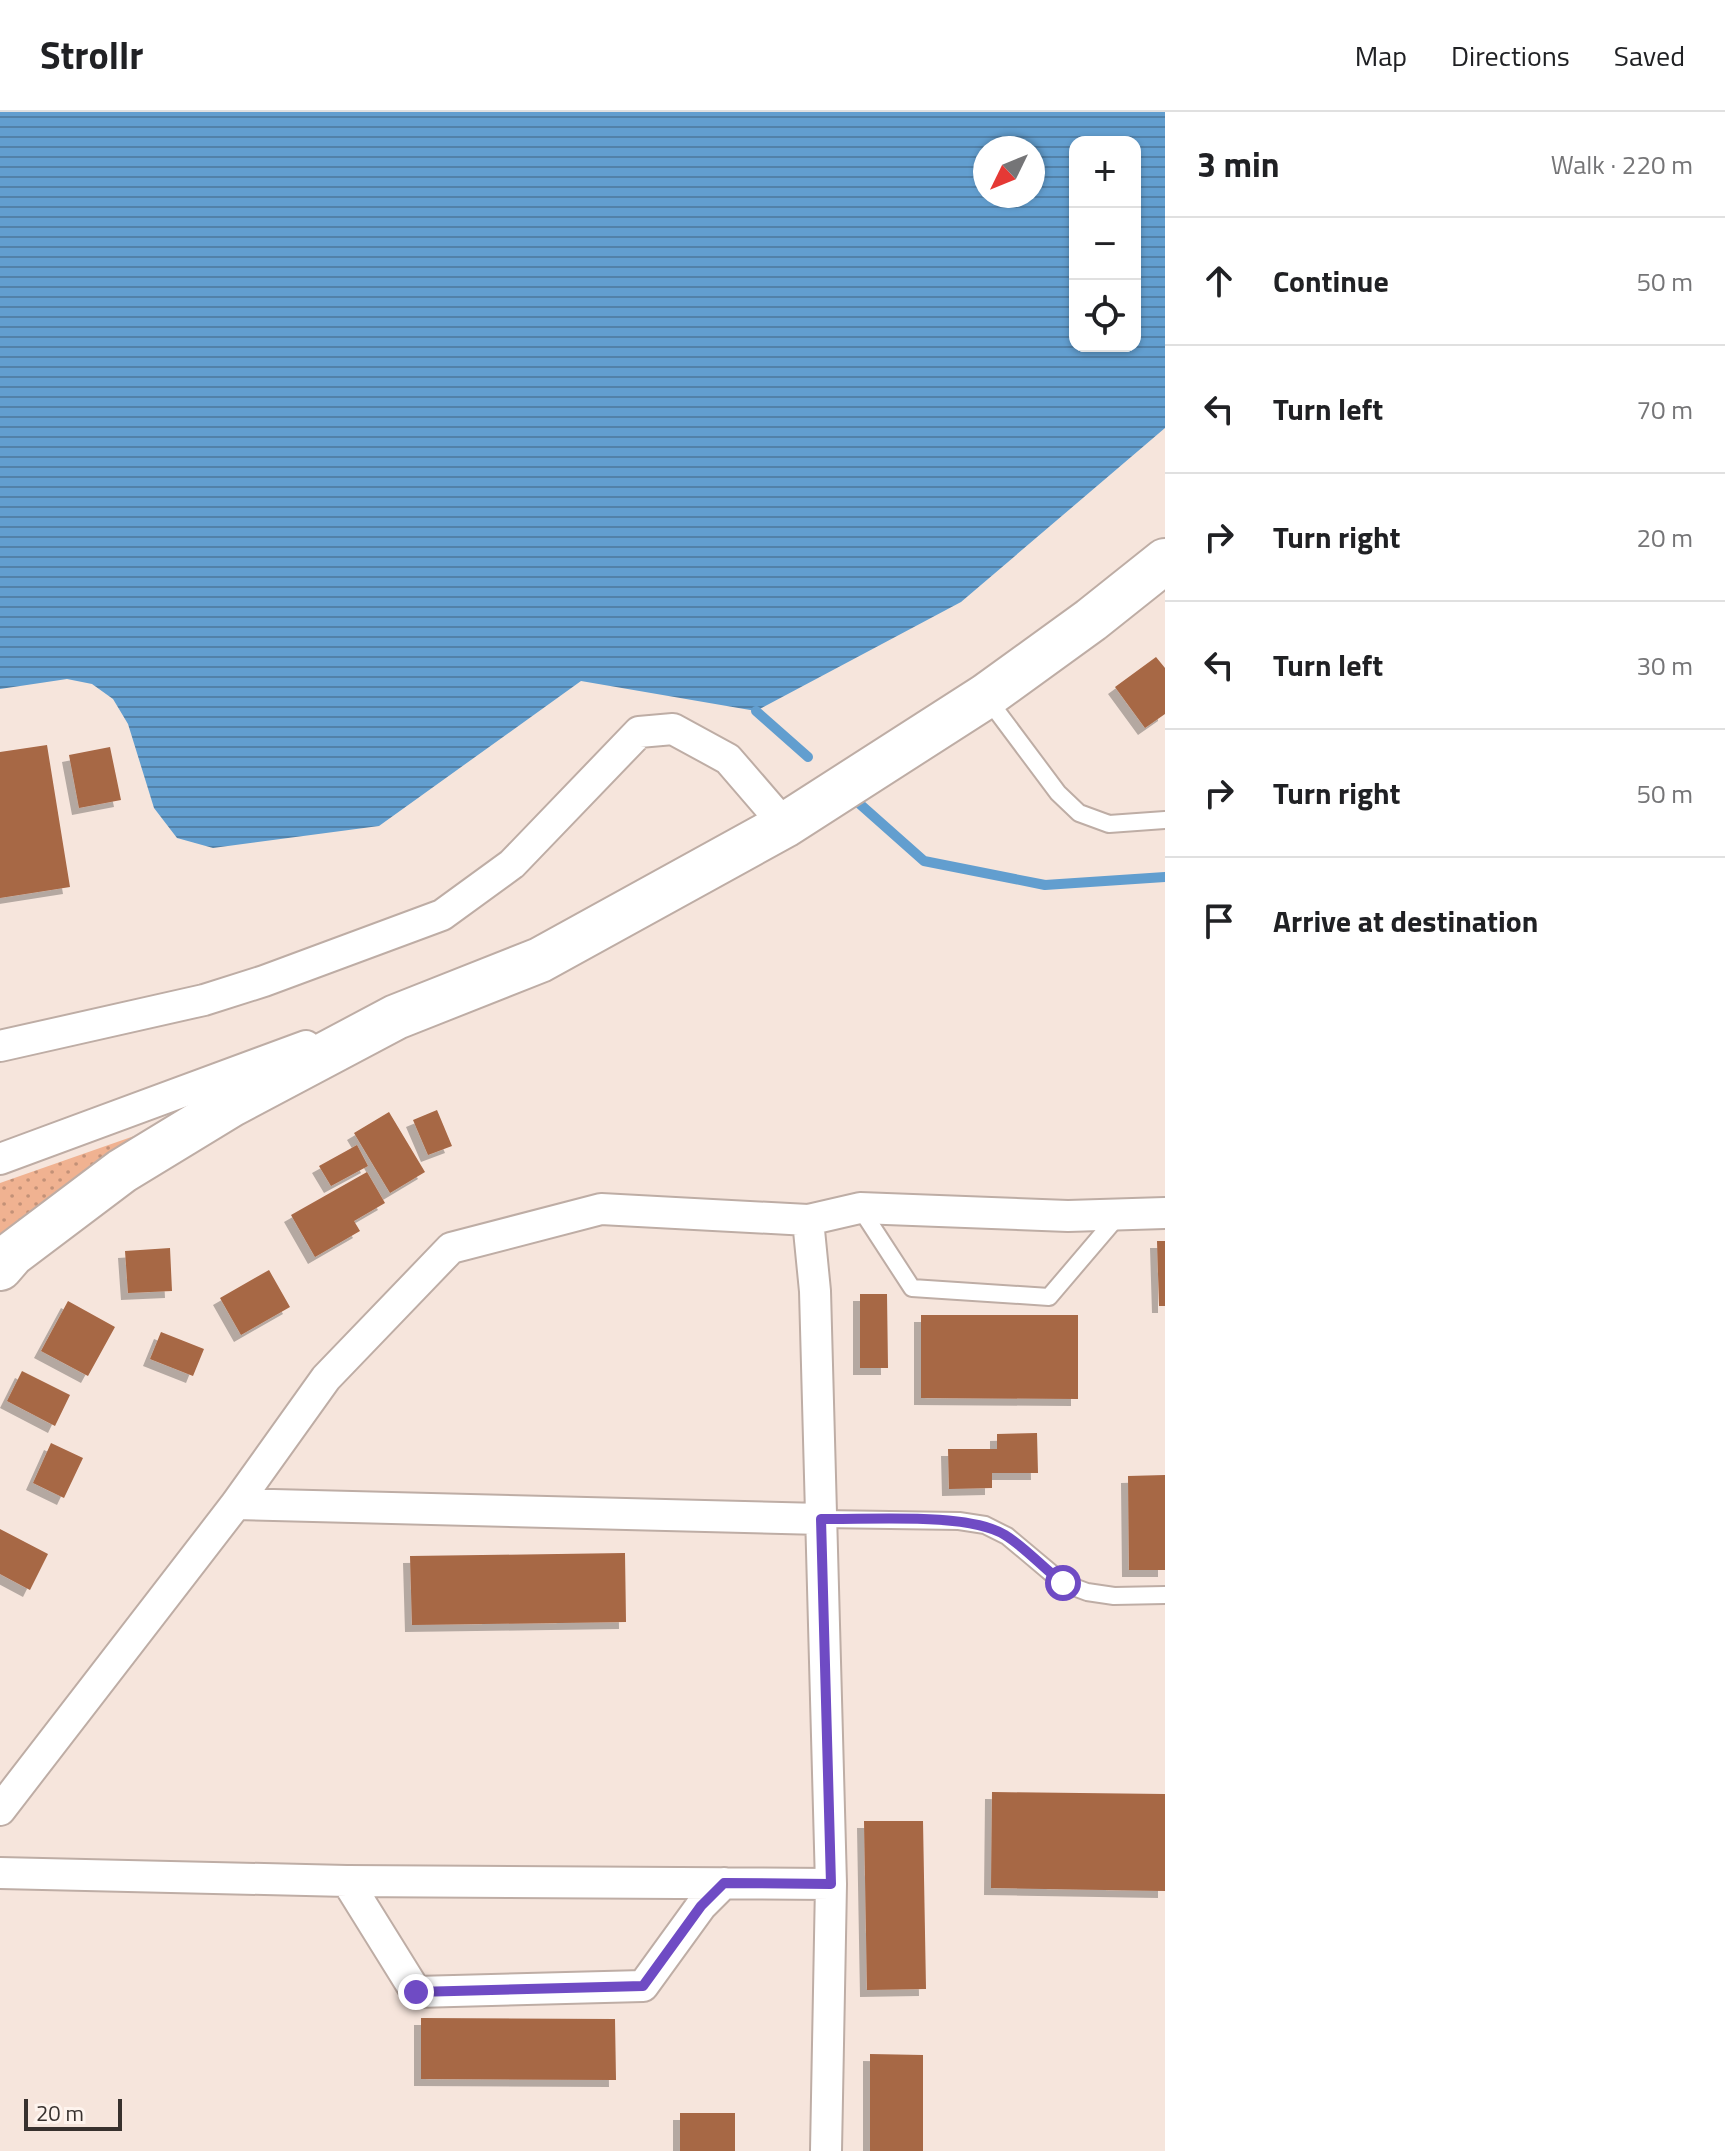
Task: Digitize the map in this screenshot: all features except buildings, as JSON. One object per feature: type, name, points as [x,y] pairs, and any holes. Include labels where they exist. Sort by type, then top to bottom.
[{"type":"main road","points":[[0,1268],[12,1254],[122,1171],[232,1104],[396,1017],[540,960],[785,825],[986,696],[1091,620],[1165,561]]},
{"type":"street","points":[[0,1046],[204,1000],[442,915],[512,864],[639,732],[673,729],[728,759],[785,825]]},
{"type":"street","points":[[0,1159],[353,1028],[396,1017]]},
{"type":"street","points":[[0,1810],[236,1504],[326,1378],[451,1248],[601,1209],[808,1220],[860,1208],[1068,1216],[1165,1213]]},
{"type":"street","points":[[808,1220],[815,1291],[831,1884],[826,2151]]},
{"type":"street","points":[[236,1504],[821,1519]]},
{"type":"street","points":[[0,1873],[347,1881],[831,1884]]},
{"type":"street","points":[[347,1881],[416,1992],[643,1986],[701,1906],[724,1883]]},
{"type":"lane","points":[[986,696],[1058,793],[1079,813],[1109,824],[1165,820]]},
{"type":"lane","points":[[860,1208],[912,1288],[1049,1297],[1119,1214]]},
{"type":"lane","points":[[821,1519],[959,1521],[985,1525],[1007,1536],[1063,1583],[1087,1592],[1114,1596],[1165,1595]]},
{"type":"shaded area","points":[[157,1128],[0,1248],[0,1183]]},
{"type":"water","points":[[0,112],[1165,112],[1165,428],[961,602],[756,711],[581,681],[379,826],[213,848],[177,838],[154,808],[128,724],[113,699],[92,684],[67,679],[0,689]]},
{"type":"waterway","points":[[756,711],[808,757]]},
{"type":"waterway","points":[[853,798],[924,861],[1045,885],[1165,877]]},
{"type":"route","points":[[416,1992],[643,1986],[701,1906],[724,1883],[831,1884],[821,1519],[959,1521],[985,1525],[1007,1536],[1063,1583]]}]
